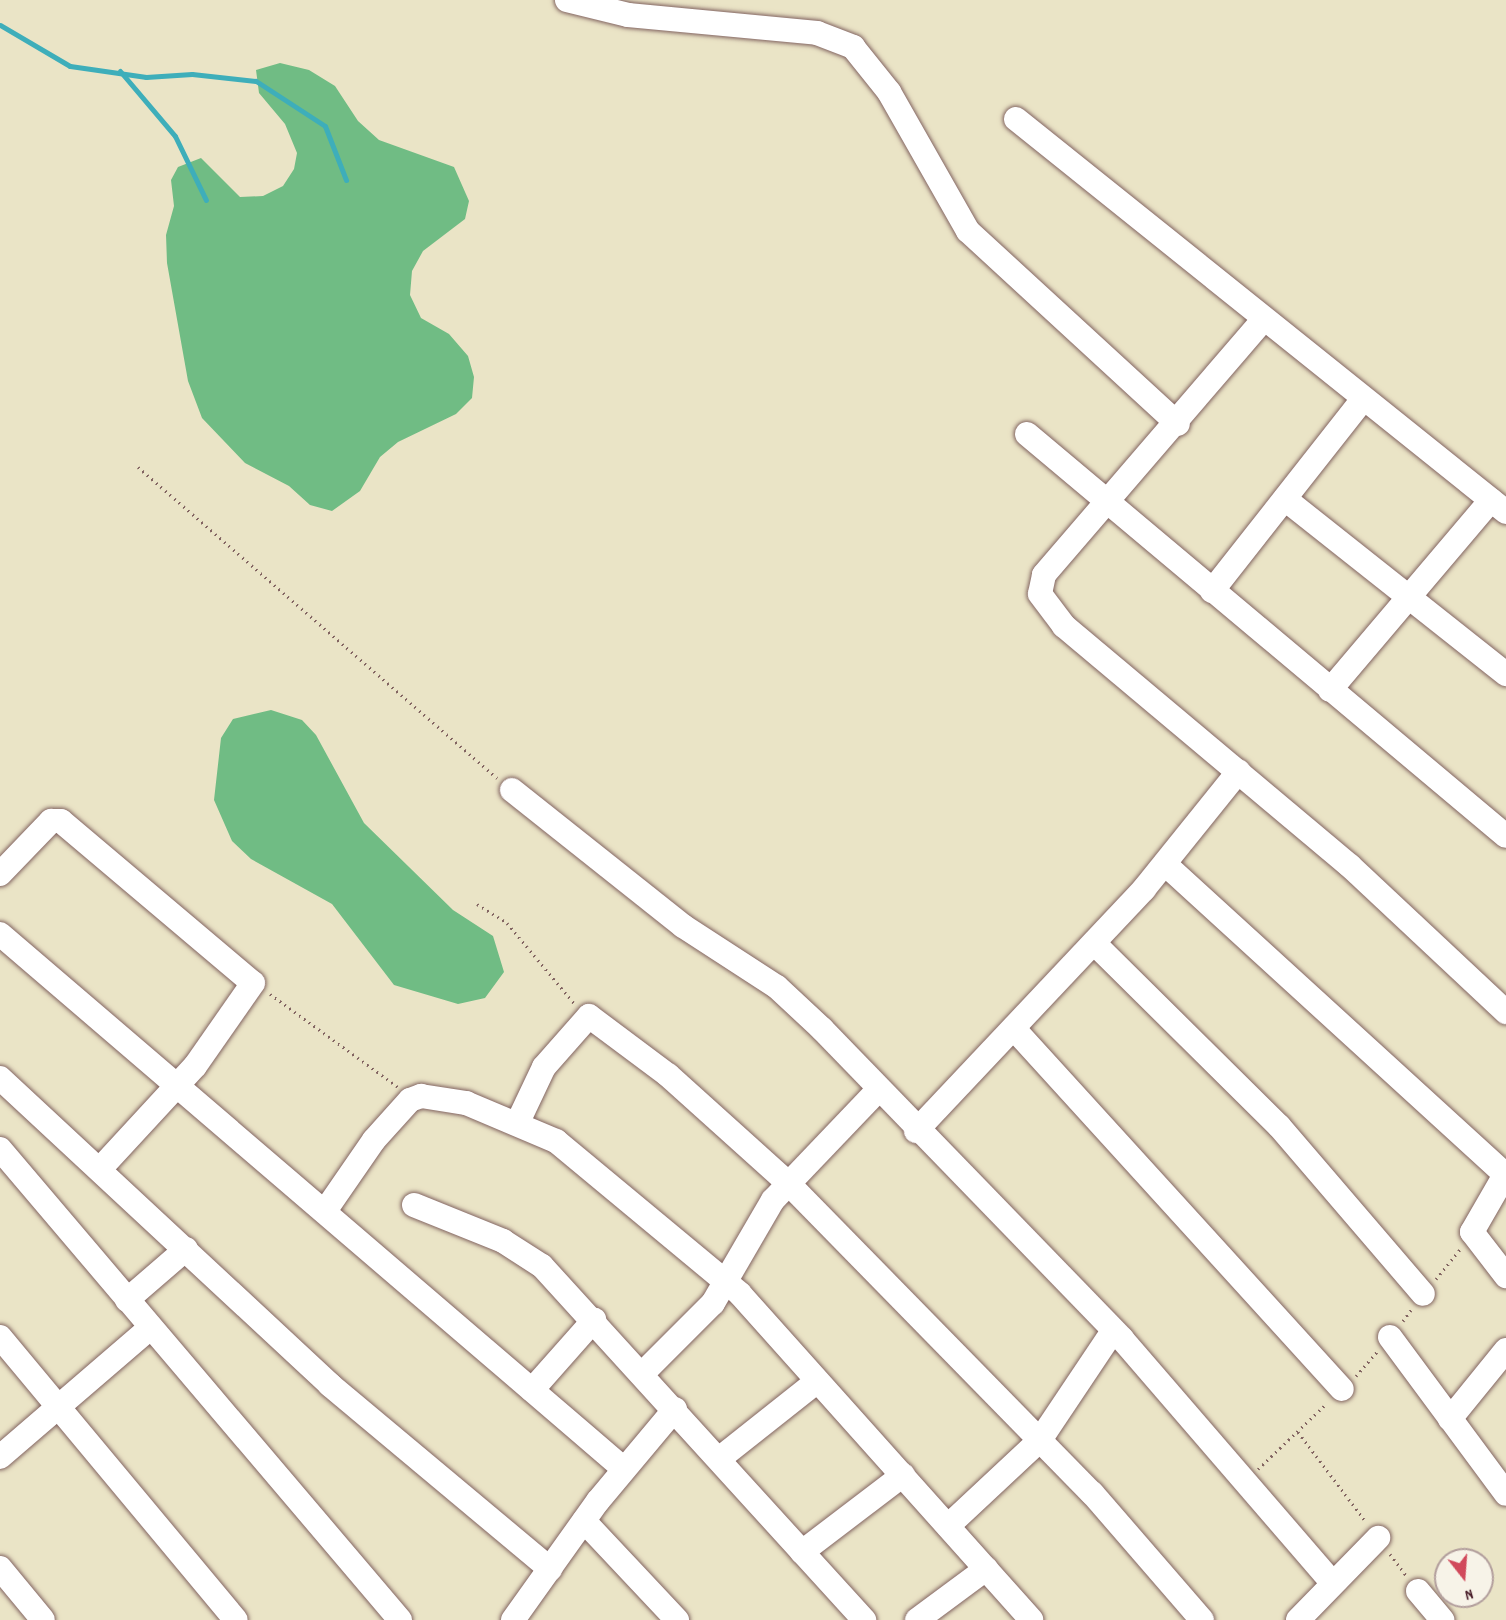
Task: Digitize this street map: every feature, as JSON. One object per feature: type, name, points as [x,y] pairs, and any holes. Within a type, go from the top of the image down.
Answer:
[{"type":"street","points":[[567,0],[638,17],[817,33],[853,47],[889,92],[968,231],[1178,424]]},
{"type":"street","points":[[1016,119],[1263,320],[1498,506],[1411,594],[1330,690]]},
{"type":"street","points":[[1263,320],[1178,424],[1108,499],[1044,575],[1040,594],[1064,626],[1239,771],[1506,1011]]},
{"type":"street","points":[[1212,591],[1364,399]]},
{"type":"street","points":[[1027,434],[1108,499],[1212,591],[1506,836]]},
{"type":"street","points":[[1285,499],[1411,594],[1506,674]]},
{"type":"street","points":[[916,1131],[1016,1031],[1095,944],[1165,864],[1239,771]]},
{"type":"street","points":[[512,790],[683,926],[777,987],[1113,1331],[1331,1581]]},
{"type":"street","points":[[0,874],[51,821],[61,821],[253,983],[178,1086],[100,1169]]},
{"type":"street","points":[[1165,864],[1506,1174],[1472,1232],[1506,1276]]},
{"type":"street","points":[[0,934],[624,1469]]},
{"type":"street","points":[[1095,944],[1279,1126],[1423,1294]]},
{"type":"street","points":[[517,1124],[544,1067],[589,1016],[668,1075],[788,1182],[1040,1440],[1202,1620]]},
{"type":"street","points":[[1016,1031],[1342,1389]]},
{"type":"street","points":[[0,1078],[330,1385],[550,1569]]},
{"type":"street","points":[[642,1374],[702,1317],[727,1281],[759,1218],[788,1182],[878,1091]]},
{"type":"street","points":[[325,1211],[410,1100],[466,1103],[576,1152],[727,1281],[1031,1620]]},
{"type":"street","points":[[0,1149],[400,1620]]},
{"type":"street","points":[[414,1205],[523,1252],[594,1320],[864,1620]]},
{"type":"street","points":[[127,1300],[186,1249]]},
{"type":"street","points":[[532,1390],[594,1320]]},
{"type":"street","points":[[0,1457],[150,1328]]},
{"type":"street","points":[[948,1526],[1040,1440],[1113,1331]]},
{"type":"street","points":[[0,1337],[60,1405],[236,1620]]},
{"type":"street","points":[[1390,1337],[1506,1494]]},
{"type":"street","points":[[1450,1419],[1506,1350]]},
{"type":"street","points":[[719,1459],[816,1382]]},
{"type":"street","points":[[513,1620],[584,1521],[675,1409]]},
{"type":"street","points":[[802,1552],[903,1475]]},
{"type":"street","points":[[584,1521],[677,1620]]},
{"type":"street","points":[[1298,1620],[1331,1581],[1378,1538]]},
{"type":"street","points":[[0,1568],[43,1620]]},
{"type":"street","points":[[916,1620],[986,1569]]},
{"type":"street","points":[[1418,1591],[1442,1620]]},
{"type":"path","points":[[138,467],[512,790]]},
{"type":"path","points":[[477,904],[507,923],[589,1016]]},
{"type":"path","points":[[253,983],[358,1055],[410,1100]]},
{"type":"path","points":[[1245,1480],[1342,1389],[1390,1337],[1472,1232]]},
{"type":"path","points":[[1298,1432],[1418,1591]]},
{"type":"green space","points":[[280,63],[309,70],[335,86],[358,121],[379,140],[454,167],[469,201],[465,219],[423,251],[412,271],[410,295],[421,318],[449,334],[468,356],[474,377],[472,398],[456,414],[398,442],[380,457],[360,491],[332,511],[310,505],[289,486],[245,463],[202,418],[188,381],[167,263],[166,235],[174,206],[171,180],[178,167],[201,158],[240,197],[263,196],[283,186],[294,169],[297,153],[285,124],[259,93],[256,70]]},
{"type":"green space","points":[[271,710],[302,720],[316,735],[364,823],[453,910],[493,936],[504,972],[485,998],[458,1004],[394,985],[332,904],[251,859],[232,841],[214,800],[221,738],[233,719]]},
{"type":"waterway","points":[[0,25],[70,66],[146,77],[192,74],[256,81],[325,126],[346,180]]},
{"type":"waterway","points":[[120,71],[175,136],[206,200]]}]
